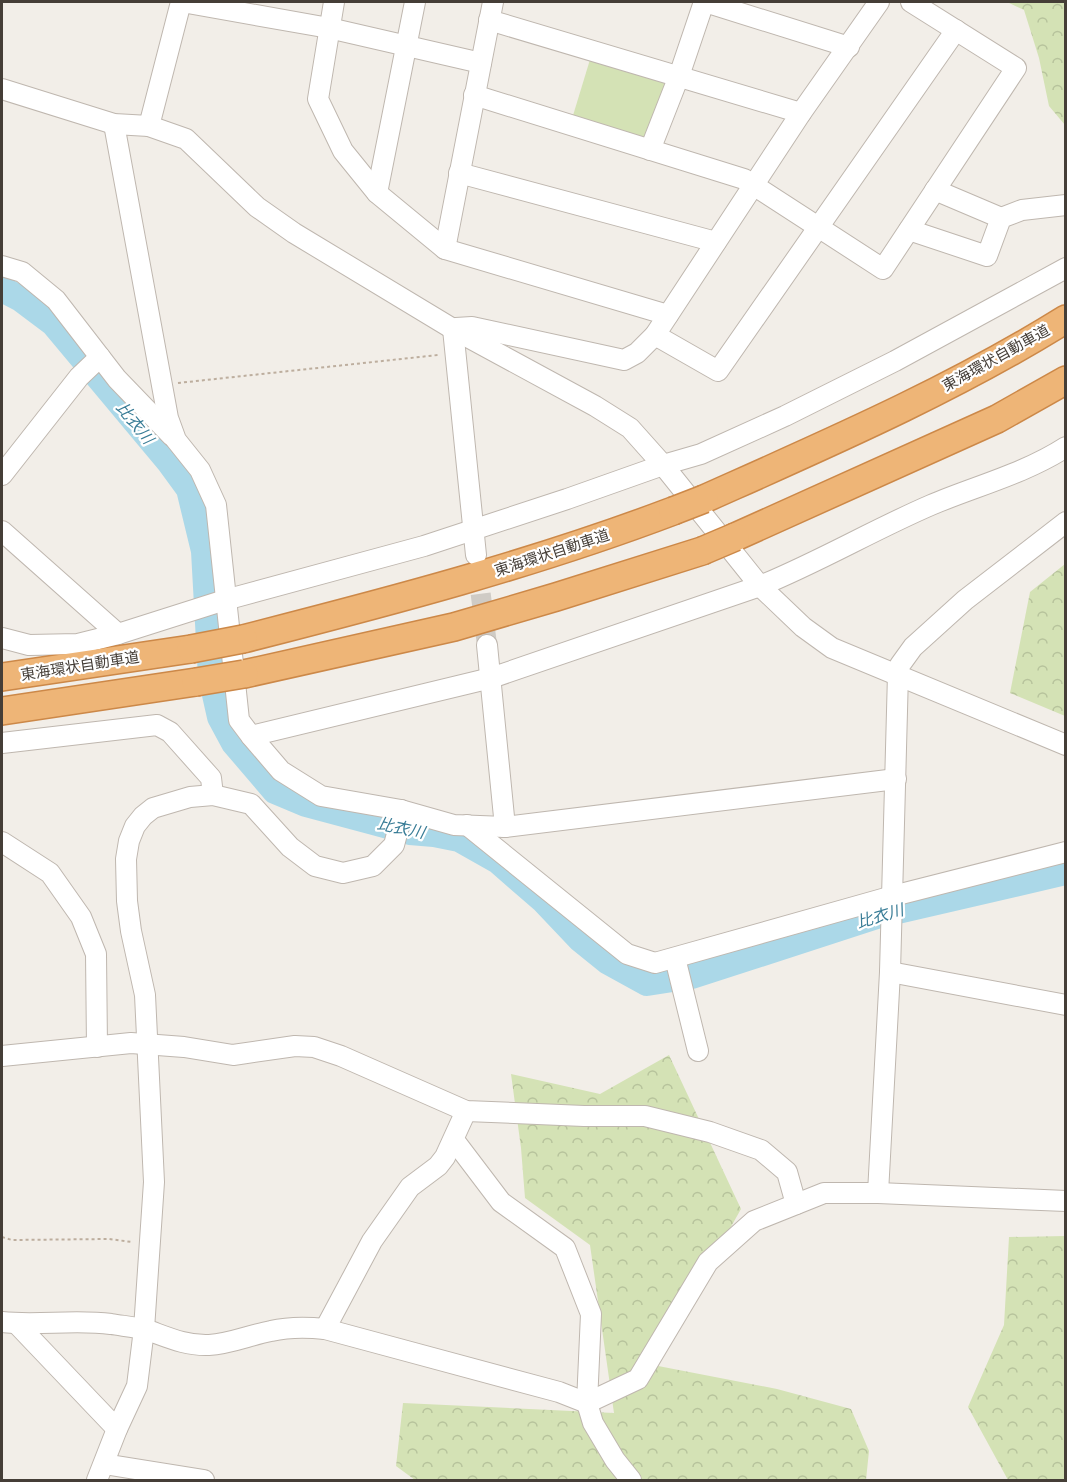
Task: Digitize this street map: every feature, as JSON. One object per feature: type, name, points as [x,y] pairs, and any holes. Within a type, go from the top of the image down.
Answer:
[{"type":"highway","name":"東海環状自動車道","points":[[2,677],[243,639],[429,591],[548,555],[674,511],[904,407],[978,370],[1065,319]]},
{"type":"highway","points":[[2,711],[244,675],[454,627],[609,581],[702,551],[735,537],[978,428],[1065,380]]},
{"type":"street","points":[[149,126],[182,2],[260,8],[329,28],[481,63]]},
{"type":"street","points":[[334,2],[318,99],[344,151],[377,193],[445,249],[668,315]]},
{"type":"street","points":[[377,193],[415,2]]},
{"type":"street","points":[[650,150],[705,2],[849,47]]},
{"type":"street","points":[[453,329],[472,327],[624,360],[637,353],[655,335],[801,112],[879,2]]},
{"type":"street","points":[[474,95],[744,179],[883,269],[1016,68],[911,2]]},
{"type":"street","points":[[445,249],[491,11],[679,76],[801,112]]},
{"type":"street","points":[[655,335],[718,371],[956,30]]},
{"type":"street","points":[[2,89],[114,124],[149,126],[186,138],[257,207],[294,233],[453,329],[596,406],[630,428],[663,465],[760,586],[803,627],[832,648],[1065,745]]},
{"type":"street","points":[[114,124],[168,418],[176,440]]},
{"type":"street","points":[[459,173],[716,242]]},
{"type":"street","points":[[935,190],[1001,219]]},
{"type":"street","points":[[909,230],[987,256],[1001,219],[1022,210],[1065,206]]},
{"type":"street","points":[[2,266],[22,272],[56,300],[117,379],[176,440],[200,470],[216,505],[239,720],[281,771],[321,796],[401,810],[454,825],[505,827],[896,779]]},
{"type":"street","points":[[2,638],[29,645],[78,644],[118,634],[225,600],[424,546],[701,454],[785,416],[895,361],[1065,268]]},
{"type":"street","points":[[453,329],[477,555]]},
{"type":"street","points":[[2,475],[79,377],[100,357]]},
{"type":"street","points":[[251,736],[491,678],[760,586],[794,572],[877,529],[1031,467],[1065,447]]},
{"type":"street","points":[[878,1193],[890,972],[900,665],[913,647],[965,600],[1065,522]]},
{"type":"street","points":[[2,531],[118,634]]},
{"type":"street","points":[[487,645],[505,827]]},
{"type":"street","points":[[2,743],[157,725],[170,732],[211,778],[213,795]]},
{"type":"street","points":[[204,1480],[101,1472],[117,1429],[137,1386],[144,1329],[154,1182],[145,995],[127,901],[126,859],[129,841],[139,821],[153,808],[190,797],[213,795],[251,804],[290,847],[315,866],[343,873],[373,866],[394,845],[401,810]]},
{"type":"street","points":[[467,825],[627,954],[655,963],[892,896],[1065,852]]},
{"type":"street","points":[[2,842],[50,873],[81,917],[96,954],[97,1047]]},
{"type":"street","points":[[675,958],[698,1051]]},
{"type":"street","points":[[890,972],[1065,1005]]},
{"type":"street","points":[[2,1056],[131,1043],[184,1047],[233,1055],[295,1046],[314,1047],[341,1056],[466,1111],[645,1116],[710,1132],[761,1150],[787,1172],[796,1204]]},
{"type":"street","points":[[325,1329],[372,1241],[410,1186],[438,1166],[454,1140],[466,1111]]},
{"type":"street","points":[[454,1140],[501,1202],[565,1248],[591,1314],[587,1403],[593,1423],[615,1460],[631,1480]]},
{"type":"street","points":[[9,1323],[80,1321],[144,1329],[172,1340],[209,1345],[228,1343],[270,1331],[294,1328],[325,1329],[559,1392],[587,1403],[638,1378],[708,1262],[754,1221],[824,1193],[878,1193],[1065,1202]]},
{"type":"street","points":[[9,1323],[117,1429]]},
{"type":"path","points":[[162,384],[456,354]]},
{"type":"path","points":[[2,1237],[12,1240],[110,1239],[150,1243]]},
{"type":"green space","points":[[1007,2],[1065,2],[1065,125],[1049,106],[1039,58],[1024,10]]},
{"type":"green space","points":[[592,53],[674,78],[648,145],[571,122]]},
{"type":"green space","points":[[1065,564],[1065,716],[1010,693],[1030,592]]},
{"type":"green space","points":[[669,1055],[741,1209],[653,1365],[777,1389],[851,1409],[869,1451],[866,1480],[415,1480],[396,1466],[403,1403],[614,1413],[590,1245],[525,1198],[511,1074],[600,1094]]},
{"type":"green space","points":[[1065,1236],[1065,1480],[1008,1480],[968,1407],[1004,1325],[1009,1237]]},
{"type":"waterway","name":"比衣川","points":[[2,289],[21,299],[53,323],[189,489],[204,551],[211,677],[220,717],[234,743],[275,791],[306,804],[410,832],[459,839],[498,861],[544,901],[581,940],[607,961],[647,983],[692,976],[880,915],[1066,872]]},
{"type":"tunnel","points":[[477,564],[487,645]]}]
